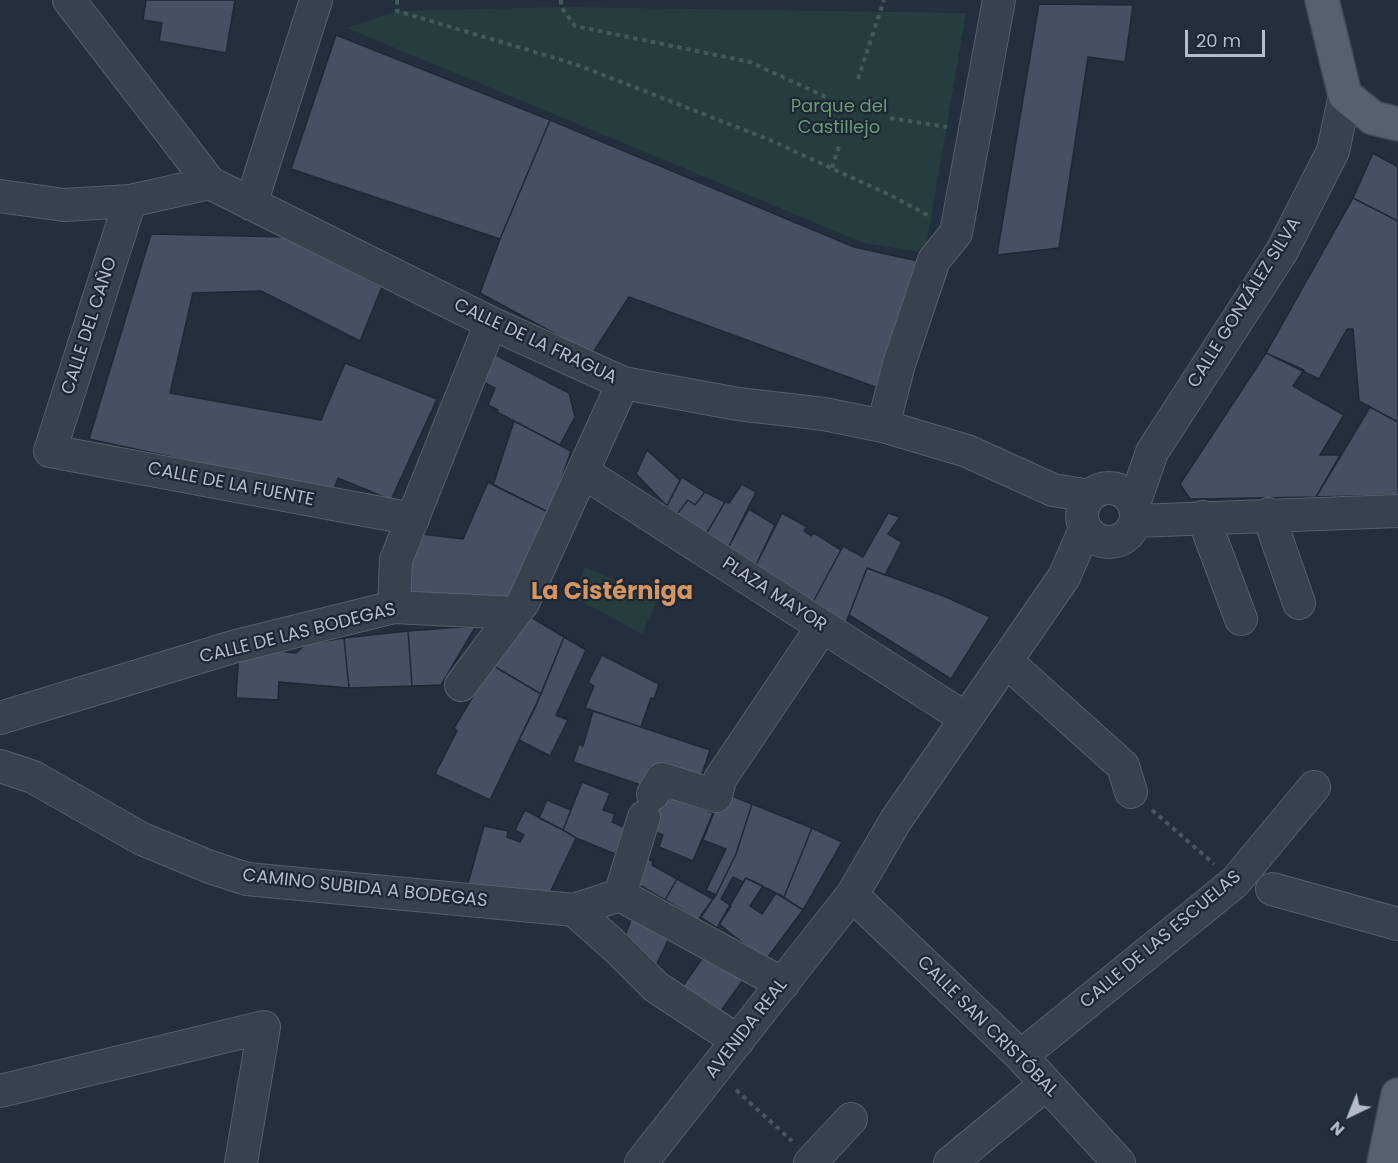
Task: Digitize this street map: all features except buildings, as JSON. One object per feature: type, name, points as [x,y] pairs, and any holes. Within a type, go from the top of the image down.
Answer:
[{"type":"main road","points":[[1322,0],[1345,95],[1386,121]]},
{"type":"main road","points":[[1384,1163],[1398,1095]]},
{"type":"street","points":[[0,196],[64,205],[130,201],[210,183],[69,0]]},
{"type":"street","points":[[251,204],[316,0]]},
{"type":"street","points":[[883,426],[899,364],[934,260],[956,233],[999,0]]},
{"type":"street","name":"CALLE GONZÁLEZ SILVA","points":[[965,718],[1064,577],[1094,514],[1152,452],[1282,251],[1333,151],[1345,95]]},
{"type":"street","name":"CALLE GONZÁLEZ SILVA","points":[[1333,151],[1386,121]]},
{"type":"street","name":"CALLE DE LA FRAGUA","points":[[210,183],[491,323],[623,383],[738,404],[824,414],[883,426],[967,450],[1053,490],[1094,514],[1123,492],[1135,512]]},
{"type":"street","name":"CALLE DEL CAÑO","points":[[50,451],[130,201]]},
{"type":"street","points":[[394,607],[396,560],[491,323]]},
{"type":"street","points":[[462,685],[523,603],[623,383]]},
{"type":"street","name":"CALLE DE LA FUENTE","points":[[50,451],[413,519]]},
{"type":"street","name":"CALLE GONZÁLEZ SILVA","points":[[1135,512],[1152,452]]},
{"type":"street","name":"PLAZA MAYOR","points":[[583,472],[965,718]]},
{"type":"street","points":[[1094,514],[1112,542],[1126,536],[1135,512],[1203,517],[1398,511]]},
{"type":"street","points":[[1268,514],[1299,603]]},
{"type":"street","points":[[1203,517],[1241,619]]},
{"type":"street","name":"CALLE DE LAS BODEGAS","points":[[0,718],[236,646],[394,607],[515,613]]},
{"type":"street","points":[[620,894],[648,806],[662,779],[716,796],[720,779],[823,626]]},
{"type":"street","points":[[1006,661],[1123,766],[1131,792]]},
{"type":"street","points":[[852,895],[896,820],[965,718]]},
{"type":"street","name":"CAMINO SUBIDA A BODEGAS","points":[[0,766],[33,777],[142,839],[210,867],[248,879],[574,910]]},
{"type":"street","name":"CALLE DE LAS ESCUELAS","points":[[1021,1056],[1235,882],[1314,787]]},
{"type":"street","points":[[1272,890],[1398,924]]},
{"type":"street","points":[[738,1041],[656,987],[574,910],[620,894],[783,984]]},
{"type":"street","name":"AVENIDA REAL","points":[[641,1163],[852,895]]},
{"type":"street","name":"CALLE SAN CRISTÓBAL","points":[[852,895],[1021,1056],[1119,1163]]},
{"type":"street","points":[[0,1091],[264,1027],[241,1163]]},
{"type":"street","points":[[950,1163],[1046,1084]]},
{"type":"street","points":[[812,1161],[851,1119]]},
{"type":"path","points":[[397,0],[397,11],[575,64],[770,140],[892,196],[932,217],[956,233]]},
{"type":"path","points":[[561,0],[561,7],[574,26],[750,62],[826,97]]},
{"type":"path","points":[[858,79],[884,0]]},
{"type":"path","points":[[890,118],[975,132]]},
{"type":"path","points":[[832,168],[840,143]]},
{"type":"path","points":[[1131,792],[1235,882]]},
{"type":"path","points":[[714,1071],[812,1161]]},
{"type":"green space","name":"Parque del Castillejo","points":[[561,7],[966,13],[925,253],[864,243],[347,28],[397,11]]},
{"type":"green space","points":[[585,567],[658,599],[642,634],[573,597]]},
{"type":"district","name":"La Cistérniga","points":[[612,593]]}]
